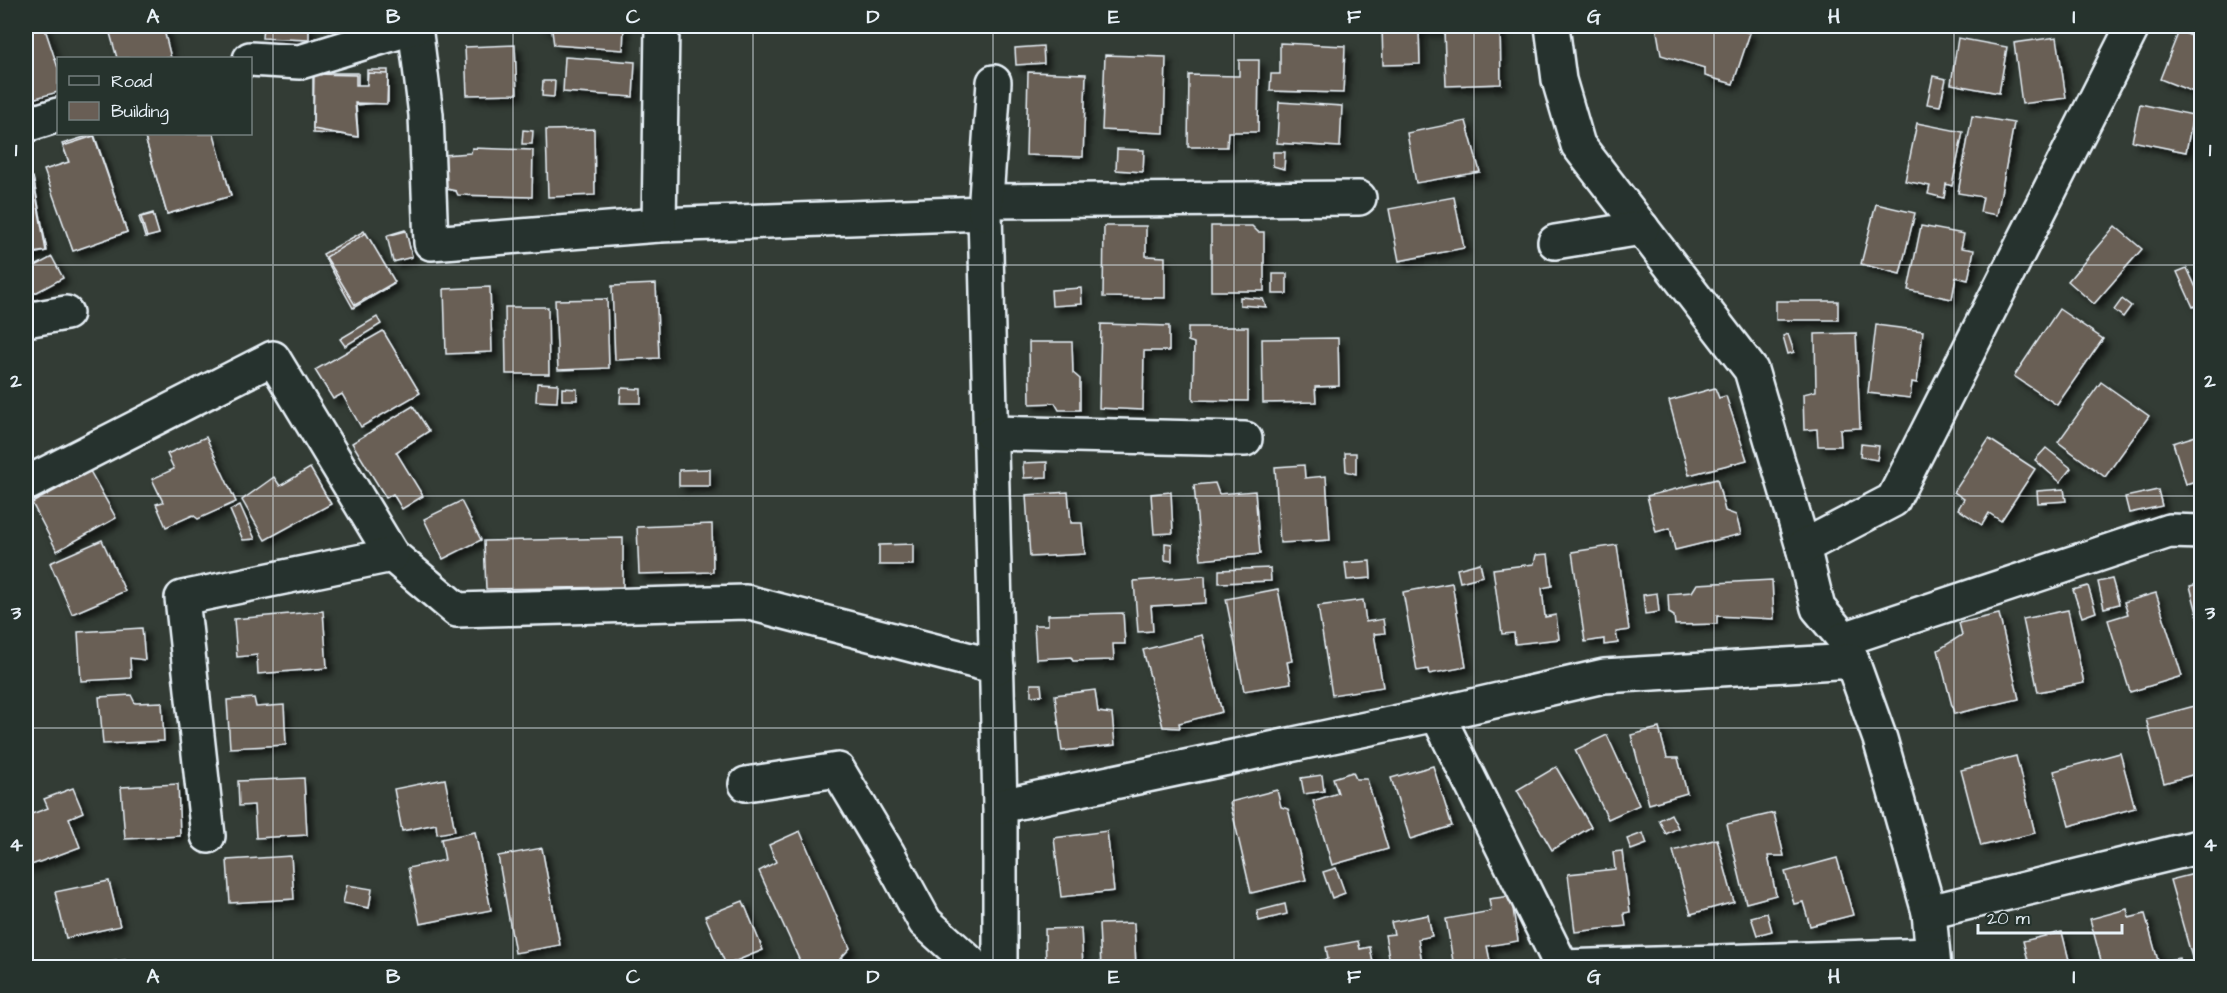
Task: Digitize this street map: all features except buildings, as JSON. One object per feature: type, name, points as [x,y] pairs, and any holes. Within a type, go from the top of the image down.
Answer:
[{"type":"street","points":[[252,59],[300,62],[415,26],[426,115],[431,243],[659,225],[985,207],[1359,198]]},
{"type":"street","points":[[659,225],[662,26]]},
{"type":"street","points":[[1803,548],[1893,500],[2133,26]]},
{"type":"street","points":[[1437,714],[1561,967],[1933,961],[1929,912],[1880,739],[1848,650],[1818,608],[1803,548],[1751,370],[1578,145],[1559,80],[1557,33]]},
{"type":"street","points":[[994,82],[985,207],[1000,806],[1000,968]]},
{"type":"street","points":[[26,125],[57,115]]},
{"type":"street","points":[[1555,242],[1642,228]]},
{"type":"street","points":[[26,320],[66,313]]},
{"type":"street","points":[[26,484],[273,358],[392,555],[457,610],[746,602],[997,667]]},
{"type":"street","points":[[991,433],[1245,439]]},
{"type":"street","points":[[1000,806],[1437,714],[1604,676],[1848,650],[2169,531],[2202,532]]},
{"type":"street","points":[[208,836],[182,598],[392,555]]},
{"type":"street","points":[[746,784],[838,770],[925,922],[976,968]]},
{"type":"street","points":[[1929,912],[2202,846]]}]
